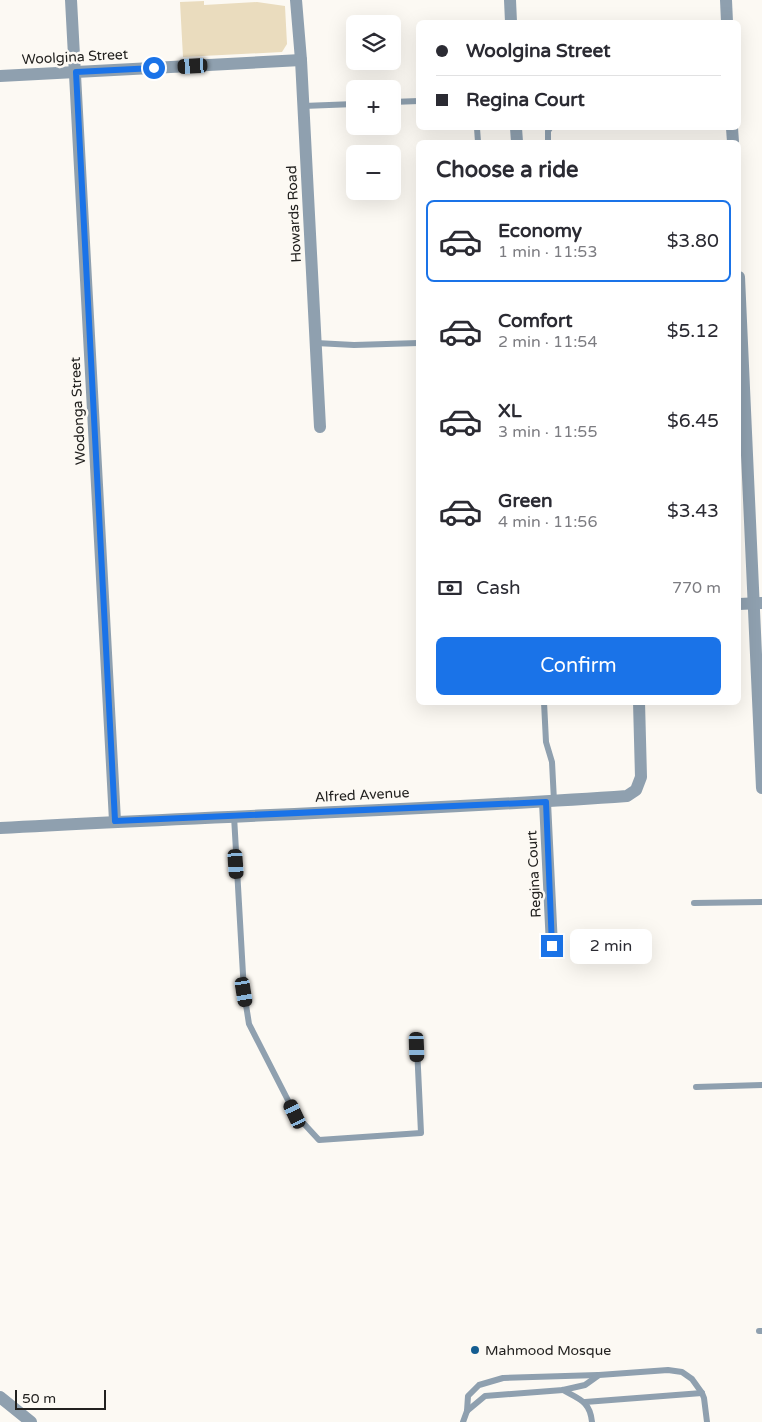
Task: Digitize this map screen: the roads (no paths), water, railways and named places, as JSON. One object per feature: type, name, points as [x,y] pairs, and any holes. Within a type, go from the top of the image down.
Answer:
[{"type":"street","name":"Wodonga Street","points":[[71,0],[115,821]]},
{"type":"street","name":"Howards Road","points":[[296,0],[301,60],[320,427]]},
{"type":"street","points":[[510,0],[511,20]]},
{"type":"street","points":[[726,0],[727,20]]},
{"type":"street","name":"Woolgina Street","points":[[0,76],[301,60]]},
{"type":"street","points":[[741,311],[758,603],[762,788]]},
{"type":"street","points":[[741,604],[758,603]]},
{"type":"street","name":"Alfred Avenue","points":[[0,828],[627,796],[636,790],[641,777],[639,705]]},
{"type":"street","name":"Regina Court","points":[[550,801],[552,946]]},
{"type":"street","points":[[0,1397],[31,1422]]},
{"type":"lane","points":[[401,102],[416,101]]},
{"type":"lane","points":[[303,106],[346,104]]},
{"type":"lane","points":[[316,342],[354,345],[416,343]]},
{"type":"lane","points":[[544,705],[546,742],[552,762],[550,801]]},
{"type":"lane","points":[[234,816],[244,992],[249,1024],[295,1114],[319,1140],[421,1133],[417,1047]]},
{"type":"lane","points":[[694,903],[762,902]]},
{"type":"lane","points":[[696,1087],[762,1085]]},
{"type":"lane","points":[[463,1422],[467,1411],[468,1396],[479,1385],[503,1378],[599,1375],[668,1370],[682,1372],[692,1379],[702,1392],[707,1422]]},
{"type":"lane","points":[[467,1411],[485,1396],[562,1390],[585,1385],[599,1375]]},
{"type":"lane","points":[[562,1390],[585,1402],[591,1412],[592,1422]]},
{"type":"lane","points":[[585,1402],[702,1392]]},
{"type":"place","name":"Mahmood Mosque","points":[[475,1350]]}]
